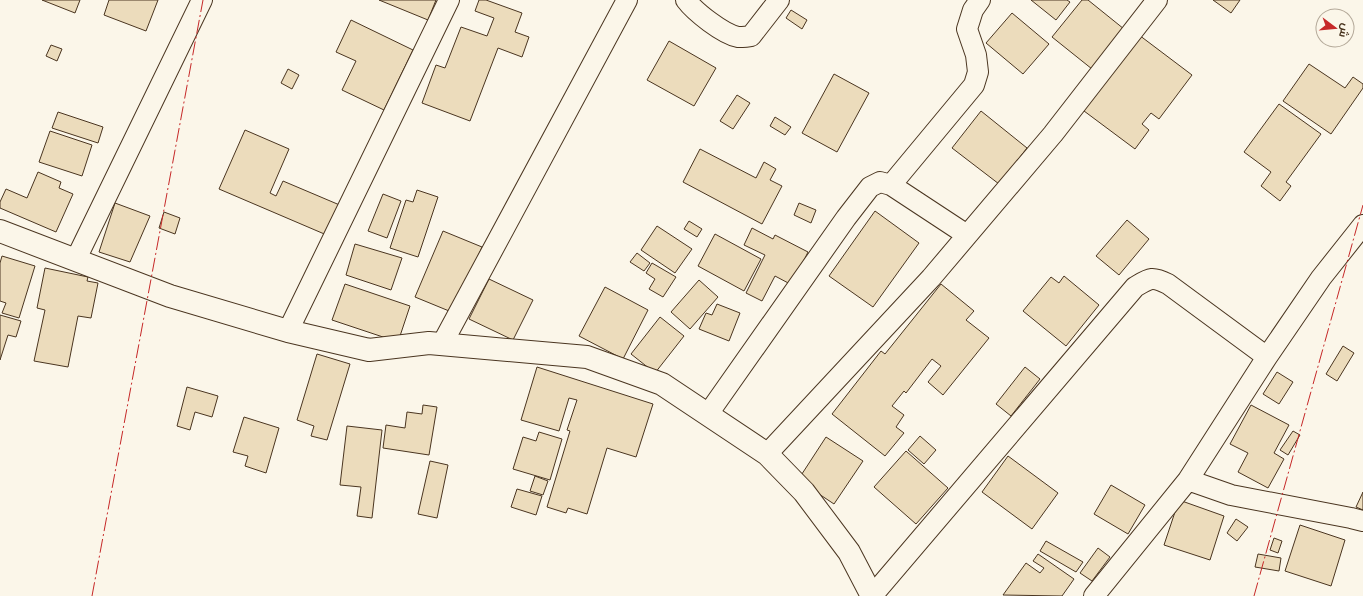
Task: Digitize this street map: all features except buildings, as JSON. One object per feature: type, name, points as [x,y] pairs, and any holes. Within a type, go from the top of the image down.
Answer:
[{"type":"street","points":[[76,259],[202,0]]},
{"type":"street","points":[[288,331],[449,0]]},
{"type":"street","points":[[442,344],[626,0]]},
{"type":"street","points":[[686,0],[692,7],[717,27],[738,37],[751,36],[779,0]]},
{"type":"street","points":[[891,185],[974,85],[978,72],[976,55],[967,29],[973,10],[980,0]]},
{"type":"street","points":[[767,454],[931,278],[1053,134],[1157,0]]},
{"type":"street","points":[[708,414],[846,218],[870,187],[880,182],[891,185],[967,236]]},
{"type":"street","points":[[1094,596],[1188,480],[1267,357],[1321,278],[1363,225]]},
{"type":"street","points":[[0,231],[170,296],[288,331],[369,350],[429,342],[587,357],[662,384],[767,454],[804,492],[844,546],[872,596],[1134,287],[1147,280],[1156,278],[1168,284],[1267,357]]},
{"type":"street","points":[[1188,480],[1231,495],[1363,521]]},
{"type":"power","points":[[92,596],[203,0]]},
{"type":"power","points":[[1254,596],[1363,205]]}]
